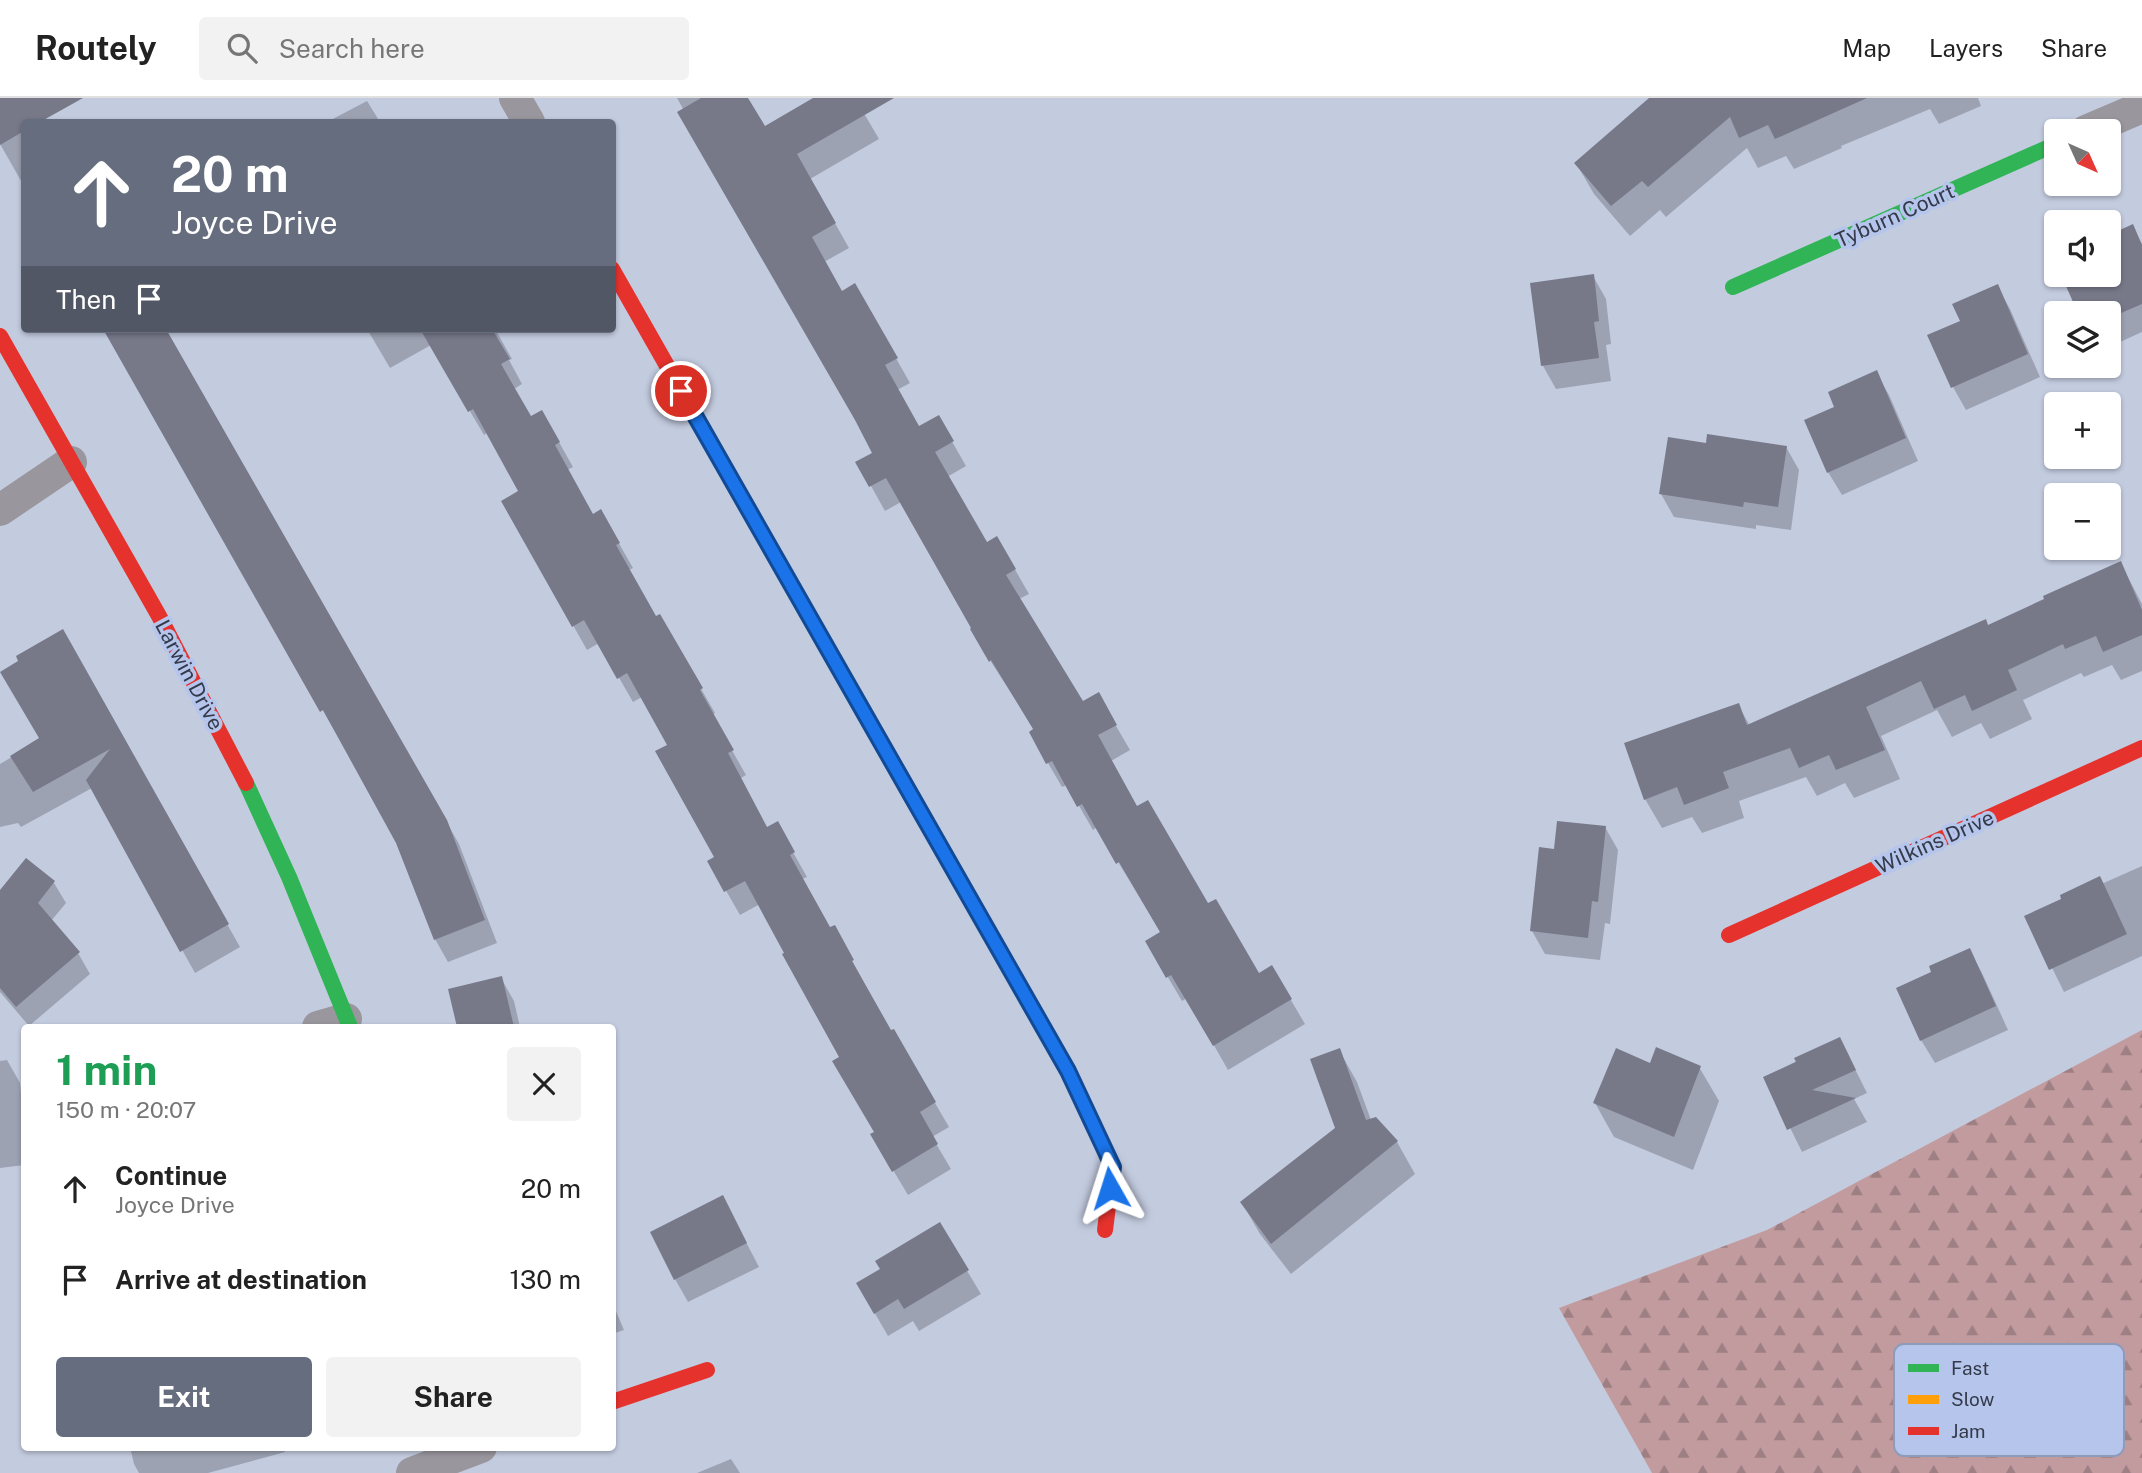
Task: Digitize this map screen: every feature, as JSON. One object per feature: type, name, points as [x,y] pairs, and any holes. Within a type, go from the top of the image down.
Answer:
[{"type":"street","points":[[515,98],[527,119]]},
{"type":"street","points":[[2114,119],[2142,107]]},
{"type":"street","name":"Tyburn Court","points":[[1733,287],[2044,149]]},
{"type":"street","points":[[616,276],[1068,1071],[1113,1167],[1105,1230]]},
{"type":"street","name":"Larwin Drive","points":[[0,336],[149,598],[249,789],[288,877],[338,1024]]},
{"type":"street","points":[[0,510],[71,462]]},
{"type":"street","name":"Wilkins Drive","points":[[1729,935],[2142,748]]},
{"type":"street","points":[[616,1401],[707,1370]]},
{"type":"street","points":[[412,1473],[463,1451]]},
{"type":"green space","points":[[2142,1030],[2142,1473],[1652,1473],[1559,1308],[1767,1230]]},
{"type":"building","points":[[0,98],[83,98],[45,119],[21,119],[21,133],[0,145]]},
{"type":"building","points":[[701,98],[748,98],[765,126],[813,98],[894,98],[797,154],[836,223],[812,237],[842,291],[855,283],[898,358],[885,365],[919,426],[939,415],[954,441],[935,452],[987,542],[997,536],[1016,569],[1006,575],[1083,701],[1099,692],[1117,725],[1098,735],[1137,806],[1148,800],[1208,903],[1216,899],[1259,973],[1272,965],[1292,999],[1213,1046],[1171,975],[1166,978],[1145,941],[1160,932],[1119,862],[1116,864],[1082,804],[1077,807],[1052,761],[1046,764],[1029,732],[1033,729],[991,660],[989,662],[886,478],[869,487],[855,462],[872,453],[677,112]]},
{"type":"building","points":[[1649,98],[1867,98],[1775,139],[1768,125],[1739,138],[1730,117],[1648,187],[1642,181],[1611,206],[1574,163]]},
{"type":"building","points":[[2133,224],[2142,245],[2142,304],[2121,313],[2121,301],[2073,301],[2066,287],[2121,287],[2121,230]]},
{"type":"building","points":[[1594,274],[1599,321],[1594,322],[1599,358],[1541,366],[1530,283]]},
{"type":"building","points":[[1998,284],[2028,354],[1951,388],[1927,335],[1960,321],[1952,304]]},
{"type":"building","points":[[105,333],[168,333],[447,820],[485,920],[434,940],[396,843],[323,710],[320,712]]},
{"type":"building","points":[[422,333],[494,333],[510,359],[501,364],[531,416],[542,410],[560,442],[555,445],[593,514],[601,509],[620,543],[616,545],[656,616],[660,614],[703,688],[700,690],[734,750],[728,753],[767,827],[778,821],[795,852],[790,855],[830,927],[835,925],[891,1030],[894,1029],[936,1102],[920,1112],[938,1144],[892,1172],[870,1134],[874,1132],[832,1061],[839,1057],[745,881],[724,892],[707,861],[714,857],[655,751],[667,745],[627,673],[617,679],[584,620],[572,627],[501,501],[518,491],[473,409],[468,412]]},
{"type":"building","points":[[1877,370],[1906,438],[1827,473],[1804,420],[1834,407],[1828,392]]},
{"type":"building","points":[[1707,434],[1787,446],[1778,507],[1744,502],[1743,507],[1659,494],[1668,437],[1706,443]]},
{"type":"building","points":[[2121,561],[2142,610],[2142,635],[2103,652],[2096,636],[2065,649],[2063,644],[2008,670],[2017,690],[1972,711],[1965,695],[1934,709],[1921,681],[1866,707],[1885,750],[1836,770],[1829,755],[1799,768],[1790,748],[1723,772],[1729,788],[1684,805],[1677,787],[1644,800],[1624,743],[1739,703],[1747,725],[1986,619],[1988,625],[2044,599],[2043,596]]},
{"type":"building","points":[[63,629],[229,924],[180,952],[86,780],[110,749],[33,792],[10,756],[39,738],[0,672],[18,661],[16,656]]},
{"type":"building","points":[[1557,821],[1606,826],[1598,902],[1592,901],[1588,938],[1530,931],[1539,847],[1554,849]]},
{"type":"building","points":[[26,858],[55,881],[38,903],[80,952],[16,1007],[0,988],[0,890]]},
{"type":"building","points":[[2100,876],[2127,934],[2049,970],[2024,916],[2061,899],[2060,895]]},
{"type":"building","points":[[1970,948],[1996,1006],[1920,1041],[1896,988],[1931,972],[1929,966]]},
{"type":"building","points":[[502,976],[513,1024],[456,1024],[448,989]]},
{"type":"building","points":[[1840,1037],[1856,1070],[1812,1090],[1856,1098],[1787,1130],[1763,1077],[1796,1062],[1794,1058]]},
{"type":"building","points":[[1656,1047],[1701,1066],[1674,1137],[1593,1103],[1616,1048],[1650,1063]]},
{"type":"building","points":[[1340,1048],[1366,1120],[1376,1117],[1398,1141],[1271,1244],[1240,1202],[1335,1128],[1310,1059]]},
{"type":"building","points":[[723,1195],[747,1243],[674,1280],[650,1232]]},
{"type":"building","points":[[940,1222],[969,1270],[904,1309],[898,1299],[874,1314],[856,1283],[880,1269],[875,1261]]},
{"type":"traffic: fast","points":[[1733,287],[2044,149]]},
{"type":"traffic: fast","points":[[246,783],[289,877],[349,1024]]},
{"type":"traffic: slow","points":[[885,749],[1049,1038]]},
{"type":"traffic: jam","points":[[616,276],[885,749]]},
{"type":"traffic: jam","points":[[0,336],[159,616],[246,783]]},
{"type":"traffic: jam","points":[[1729,935],[2142,748]]},
{"type":"traffic: jam","points":[[1049,1038],[1068,1071],[1113,1167],[1105,1230]]},
{"type":"traffic: jam","points":[[616,1401],[707,1370]]},
{"type":"route","points":[[681,391],[1068,1071],[1113,1167],[1110,1188]]}]
